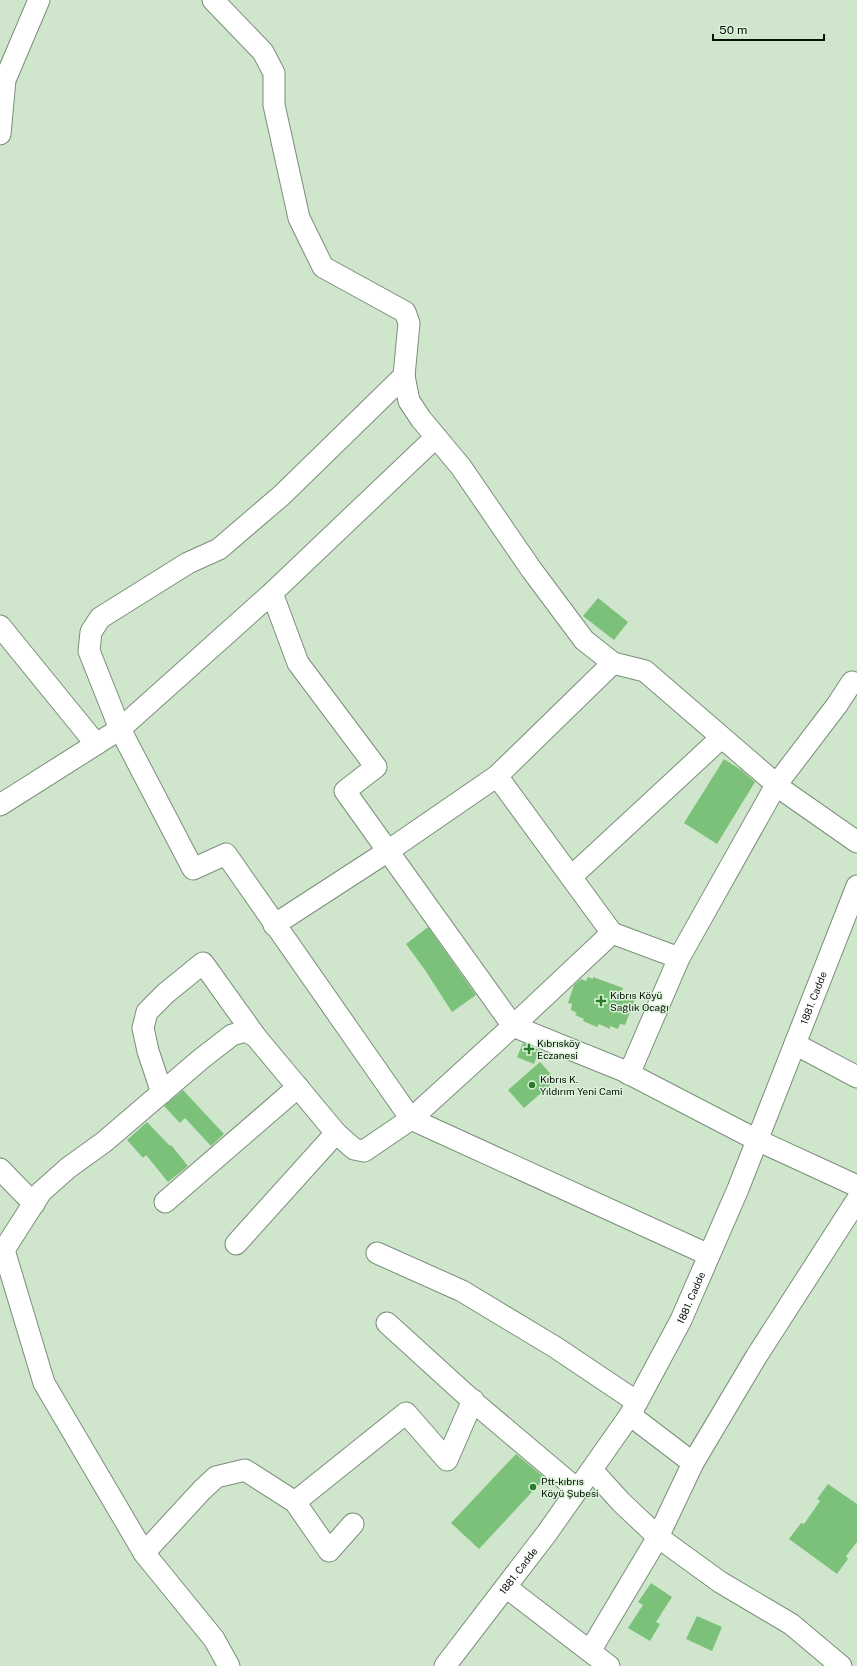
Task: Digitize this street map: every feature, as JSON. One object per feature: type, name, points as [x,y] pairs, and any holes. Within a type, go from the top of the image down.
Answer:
[{"type":"street","points":[[0,134],[5,80],[39,0]]},
{"type":"street","points":[[213,0],[263,52],[274,73],[274,105],[298,218],[323,267],[405,312],[409,323],[404,376],[409,401],[420,419],[461,467],[531,569],[584,640],[613,663],[645,671],[776,785],[857,842]]},
{"type":"street","points":[[404,376],[282,495],[219,549],[188,563],[100,618],[91,632],[89,651],[120,729],[193,870],[226,854],[274,925],[411,1119],[709,1255]]},
{"type":"street","points":[[0,805],[120,729],[272,593],[436,437]]},
{"type":"street","points":[[272,593],[298,663],[376,767],[345,791],[514,1026],[629,1074],[758,1140],[857,1186]]},
{"type":"street","points":[[0,626],[96,744]]},
{"type":"street","points":[[274,925],[388,851],[496,776],[613,663]]},
{"type":"street","points":[[629,1074],[679,958],[776,785],[837,706],[852,682]]},
{"type":"street","points":[[571,877],[721,738]]},
{"type":"street","points":[[496,776],[612,933],[679,958]]},
{"type":"street","name":"1881. Cadde","points":[[445,1666],[547,1533],[634,1409],[681,1320],[709,1255],[758,1140],[857,886]]},
{"type":"street","points":[[162,1092],[148,1051],[143,1028],[147,1012],[203,963],[256,1037],[336,1133],[354,1149],[364,1151],[411,1119],[514,1026],[612,933]]},
{"type":"street","points":[[229,1666],[214,1640],[144,1553],[44,1383],[2,1253],[41,1192],[68,1168],[104,1142],[201,1059],[232,1035],[246,1031],[256,1037]]},
{"type":"street","points":[[795,1044],[857,1077]]},
{"type":"street","points":[[165,1202],[298,1087]]},
{"type":"street","points":[[236,1244],[336,1133]]},
{"type":"street","points":[[0,1169],[34,1204]]},
{"type":"street","points":[[590,1651],[658,1537],[693,1464],[756,1357],[857,1200]]},
{"type":"street","points":[[377,1253],[462,1291],[555,1347],[634,1409],[693,1464]]},
{"type":"street","points":[[387,1323],[473,1400],[578,1490]]},
{"type":"street","points":[[295,1502],[406,1413],[447,1460],[473,1400]]},
{"type":"street","points":[[144,1553],[202,1490],[216,1477],[245,1470],[295,1502],[329,1551],[353,1524]]},
{"type":"street","points":[[592,1470],[621,1502],[658,1537],[720,1582],[790,1624],[841,1666]]},
{"type":"street","points":[[506,1586],[609,1666]]},
{"type":"building","points":[[598,598],[628,622],[614,640],[583,616]]},
{"type":"building","points":[[724,759],[741,770],[755,782],[717,844],[684,823]]},
{"type":"building","points":[[428,927],[476,995],[452,1012],[406,944]]},
{"type":"building","name":"Kıbrıs Köyü Sağlık Ocağı","points":[[588,977],[593,979],[593,977],[623,988],[621,994],[635,999],[625,1025],[620,1024],[618,1029],[610,1026],[610,1029],[599,1024],[597,1027],[583,1021],[584,1019],[575,1015],[577,1013],[571,1010],[572,1004],[568,1003],[574,985],[581,979],[586,981]]},
{"type":"building","points":[[523,1043],[539,1050],[534,1064],[517,1057]]},
{"type":"building","name":"Kıbrıs K. Yıldırım Yeni Cami","points":[[540,1062],[556,1080],[524,1108],[508,1090]]},
{"type":"building","points":[[183,1090],[224,1134],[211,1146],[185,1118],[180,1123],[164,1106]]},
{"type":"building","points":[[147,1122],[170,1146],[171,1145],[188,1166],[168,1182],[146,1155],[143,1158],[127,1140]]},
{"type":"building","points":[[516,1454],[545,1478],[479,1549],[451,1523]]},
{"type":"building","points":[[828,1484],[857,1504],[857,1542],[846,1556],[848,1559],[837,1574],[789,1539],[801,1523],[804,1524],[820,1501],[817,1499]]},
{"type":"building","points":[[651,1583],[672,1597],[656,1622],[660,1624],[650,1641],[628,1628],[643,1605],[638,1602]]},
{"type":"building","points":[[697,1616],[722,1627],[712,1651],[686,1639]]},
{"type":"place","name":"Kıbrıs Köyü Sağlık Ocağı","points":[[601,1001]]},
{"type":"place","name":"Kıbrısköy Eczanesi","points":[[529,1049]]},
{"type":"place","name":"Kıbrıs K. Yıldırım Yeni Cami","points":[[532,1085]]},
{"type":"place","name":"Ptt-kıbrıs Köyü Şubesi","points":[[533,1487]]}]
